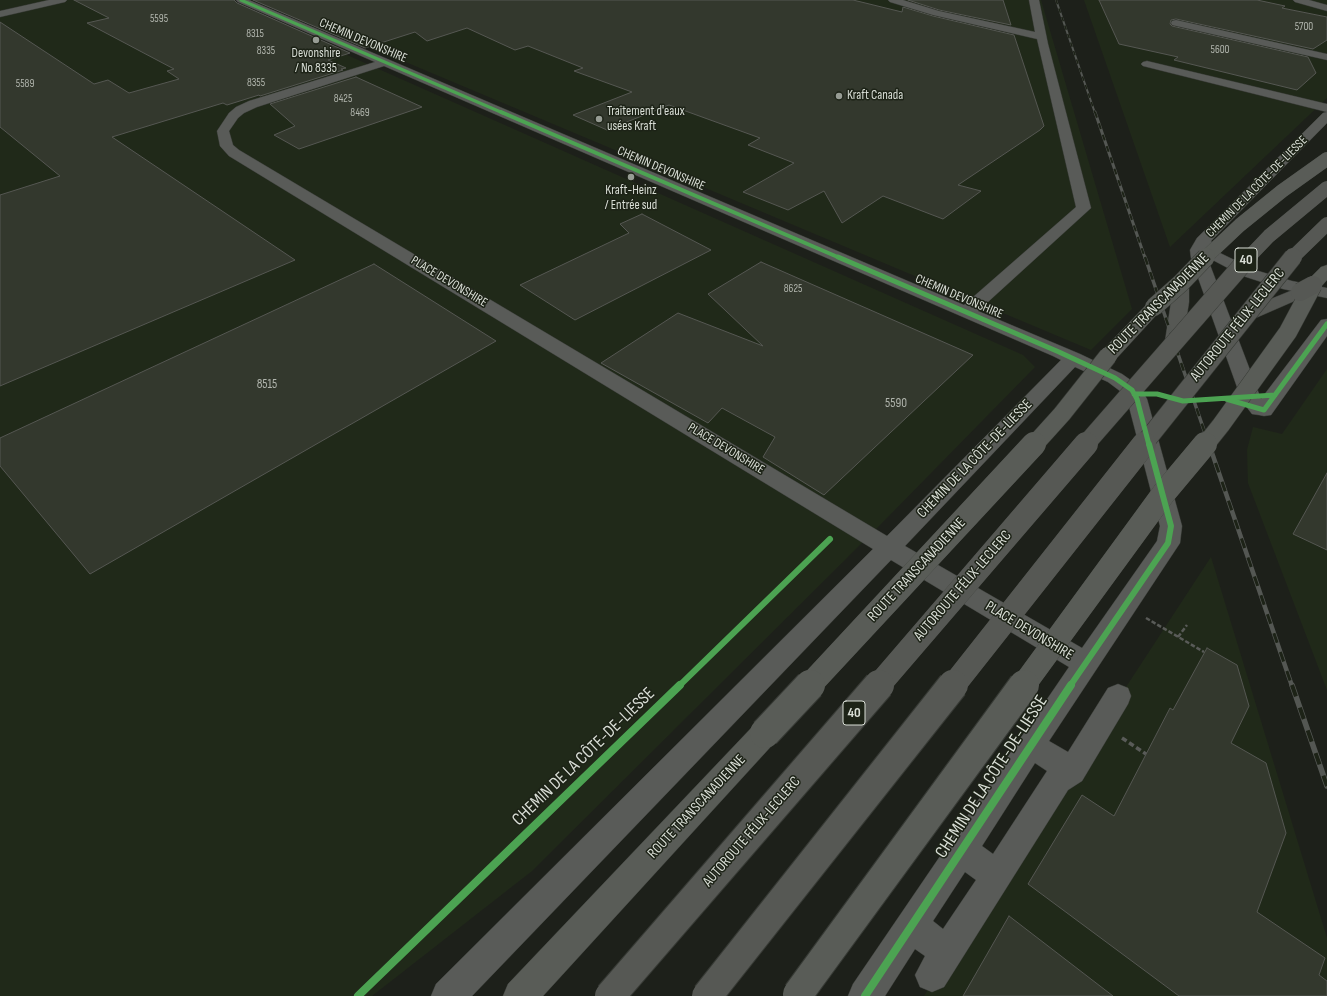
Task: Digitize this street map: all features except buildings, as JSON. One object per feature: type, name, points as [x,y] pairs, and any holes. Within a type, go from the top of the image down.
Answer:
[{"type":"highway","name":"AUTOROUTE FÉLIX-LECLERC","points":[[610,996],[1251,253],[1280,226],[1327,188]]},
{"type":"highway","name":"AUTOROUTE FÉLIX-LECLERC","points":[[707,996],[1245,316],[1290,260],[1327,224]]},
{"type":"highway","points":[[1174,342],[1180,302],[1181,283]]},
{"type":"highway","points":[[1245,316],[1320,289]]},
{"type":"main road","name":"ROUTE TRANSCANADIENNE","points":[[520,996],[1062,414],[1108,356],[1154,307],[1181,283],[1201,261],[1240,225],[1282,191],[1327,159]]},
{"type":"main road","points":[[797,995],[1164,493],[1221,425],[1320,289],[1327,270]]},
{"type":"street","points":[[0,14],[62,0]]},
{"type":"street","name":"CHEMIN DEVONSHIRE","points":[[241,0],[1073,358],[1123,383],[1132,390],[1137,399],[1171,526],[1168,543],[1145,575]]},
{"type":"street","points":[[893,0],[952,17],[1042,37]]},
{"type":"street","points":[[966,312],[1084,208],[1034,0]]},
{"type":"street","points":[[1298,0],[1327,8]]},
{"type":"street","points":[[1176,23],[1327,57]]},
{"type":"street","name":"PLACE DEVONSHIRE","points":[[385,62],[253,104],[240,110],[232,116],[224,131],[227,146],[234,153],[839,518],[1086,664]]},
{"type":"street","points":[[1147,64],[1327,108]]},
{"type":"street","name":"CHEMIN DE LA CÔTE-DE-LIESSE","points":[[1327,116],[1203,241],[1198,248],[1198,258],[1254,404],[1270,403],[1327,324]]},
{"type":"street","points":[[1203,241],[1214,256],[1249,273],[1289,285],[1320,289]]},
{"type":"street","name":"CHEMIN DE LA CÔTE-DE-LIESSE","points":[[448,996],[889,548],[1073,358]]},
{"type":"street","name":"CHEMIN DE LA CÔTE-DE-LIESSE","points":[[865,996],[1145,575]]},
{"type":"street","points":[[912,925],[940,964],[1058,780],[1072,771],[1118,696]]},
{"type":"street","points":[[1031,745],[1072,771]]},
{"type":"street","points":[[961,850],[996,876]]},
{"type":"path","points":[[1146,618],[1204,652]]},
{"type":"path","points":[[1178,637],[1187,625]]},
{"type":"shaded area","points":[[0,0],[223,0],[1023,355],[1035,367],[881,524],[532,871],[372,996],[0,996]]},
{"type":"shaded area","points":[[258,0],[1041,0],[1132,309],[1091,350]]},
{"type":"shaded area","points":[[1084,0],[1327,0],[1327,98],[1170,247]]},
{"type":"shaded area","points":[[1327,369],[1327,690],[1248,483],[1247,450],[1253,427],[1282,434]]},
{"type":"shaded area","points":[[1211,557],[1327,938],[1327,996],[924,996]]},
{"type":"railway","points":[[1056,0],[1095,113]]},
{"type":"railway","points":[[1095,112],[1145,258]]},
{"type":"railway","points":[[1145,257],[1209,445]]},
{"type":"railway","points":[[1209,444],[1292,686]]},
{"type":"railway","points":[[1292,685],[1327,786]]},
{"type":"cycle path","points":[[241,0],[1059,352],[1115,378],[1132,390],[1137,399],[1171,526],[1168,543],[1070,686],[865,996]]},
{"type":"cycle path","points":[[1226,399],[1264,410],[1327,324]]},
{"type":"cycle path","points":[[1134,394],[1157,394],[1183,401],[1275,395]]},
{"type":"cycle path","points":[[358,996],[830,539]]},
{"type":"place","name":"Devonshire / No 8335","points":[[316,40]]},
{"type":"place","name":"Kraft Canada","points":[[839,96]]},
{"type":"place","name":"Traîtement d'eaux usées Kraft","points":[[599,119]]},
{"type":"place","name":"Kraft-Heinz / Entrée sud","points":[[631,177]]}]
